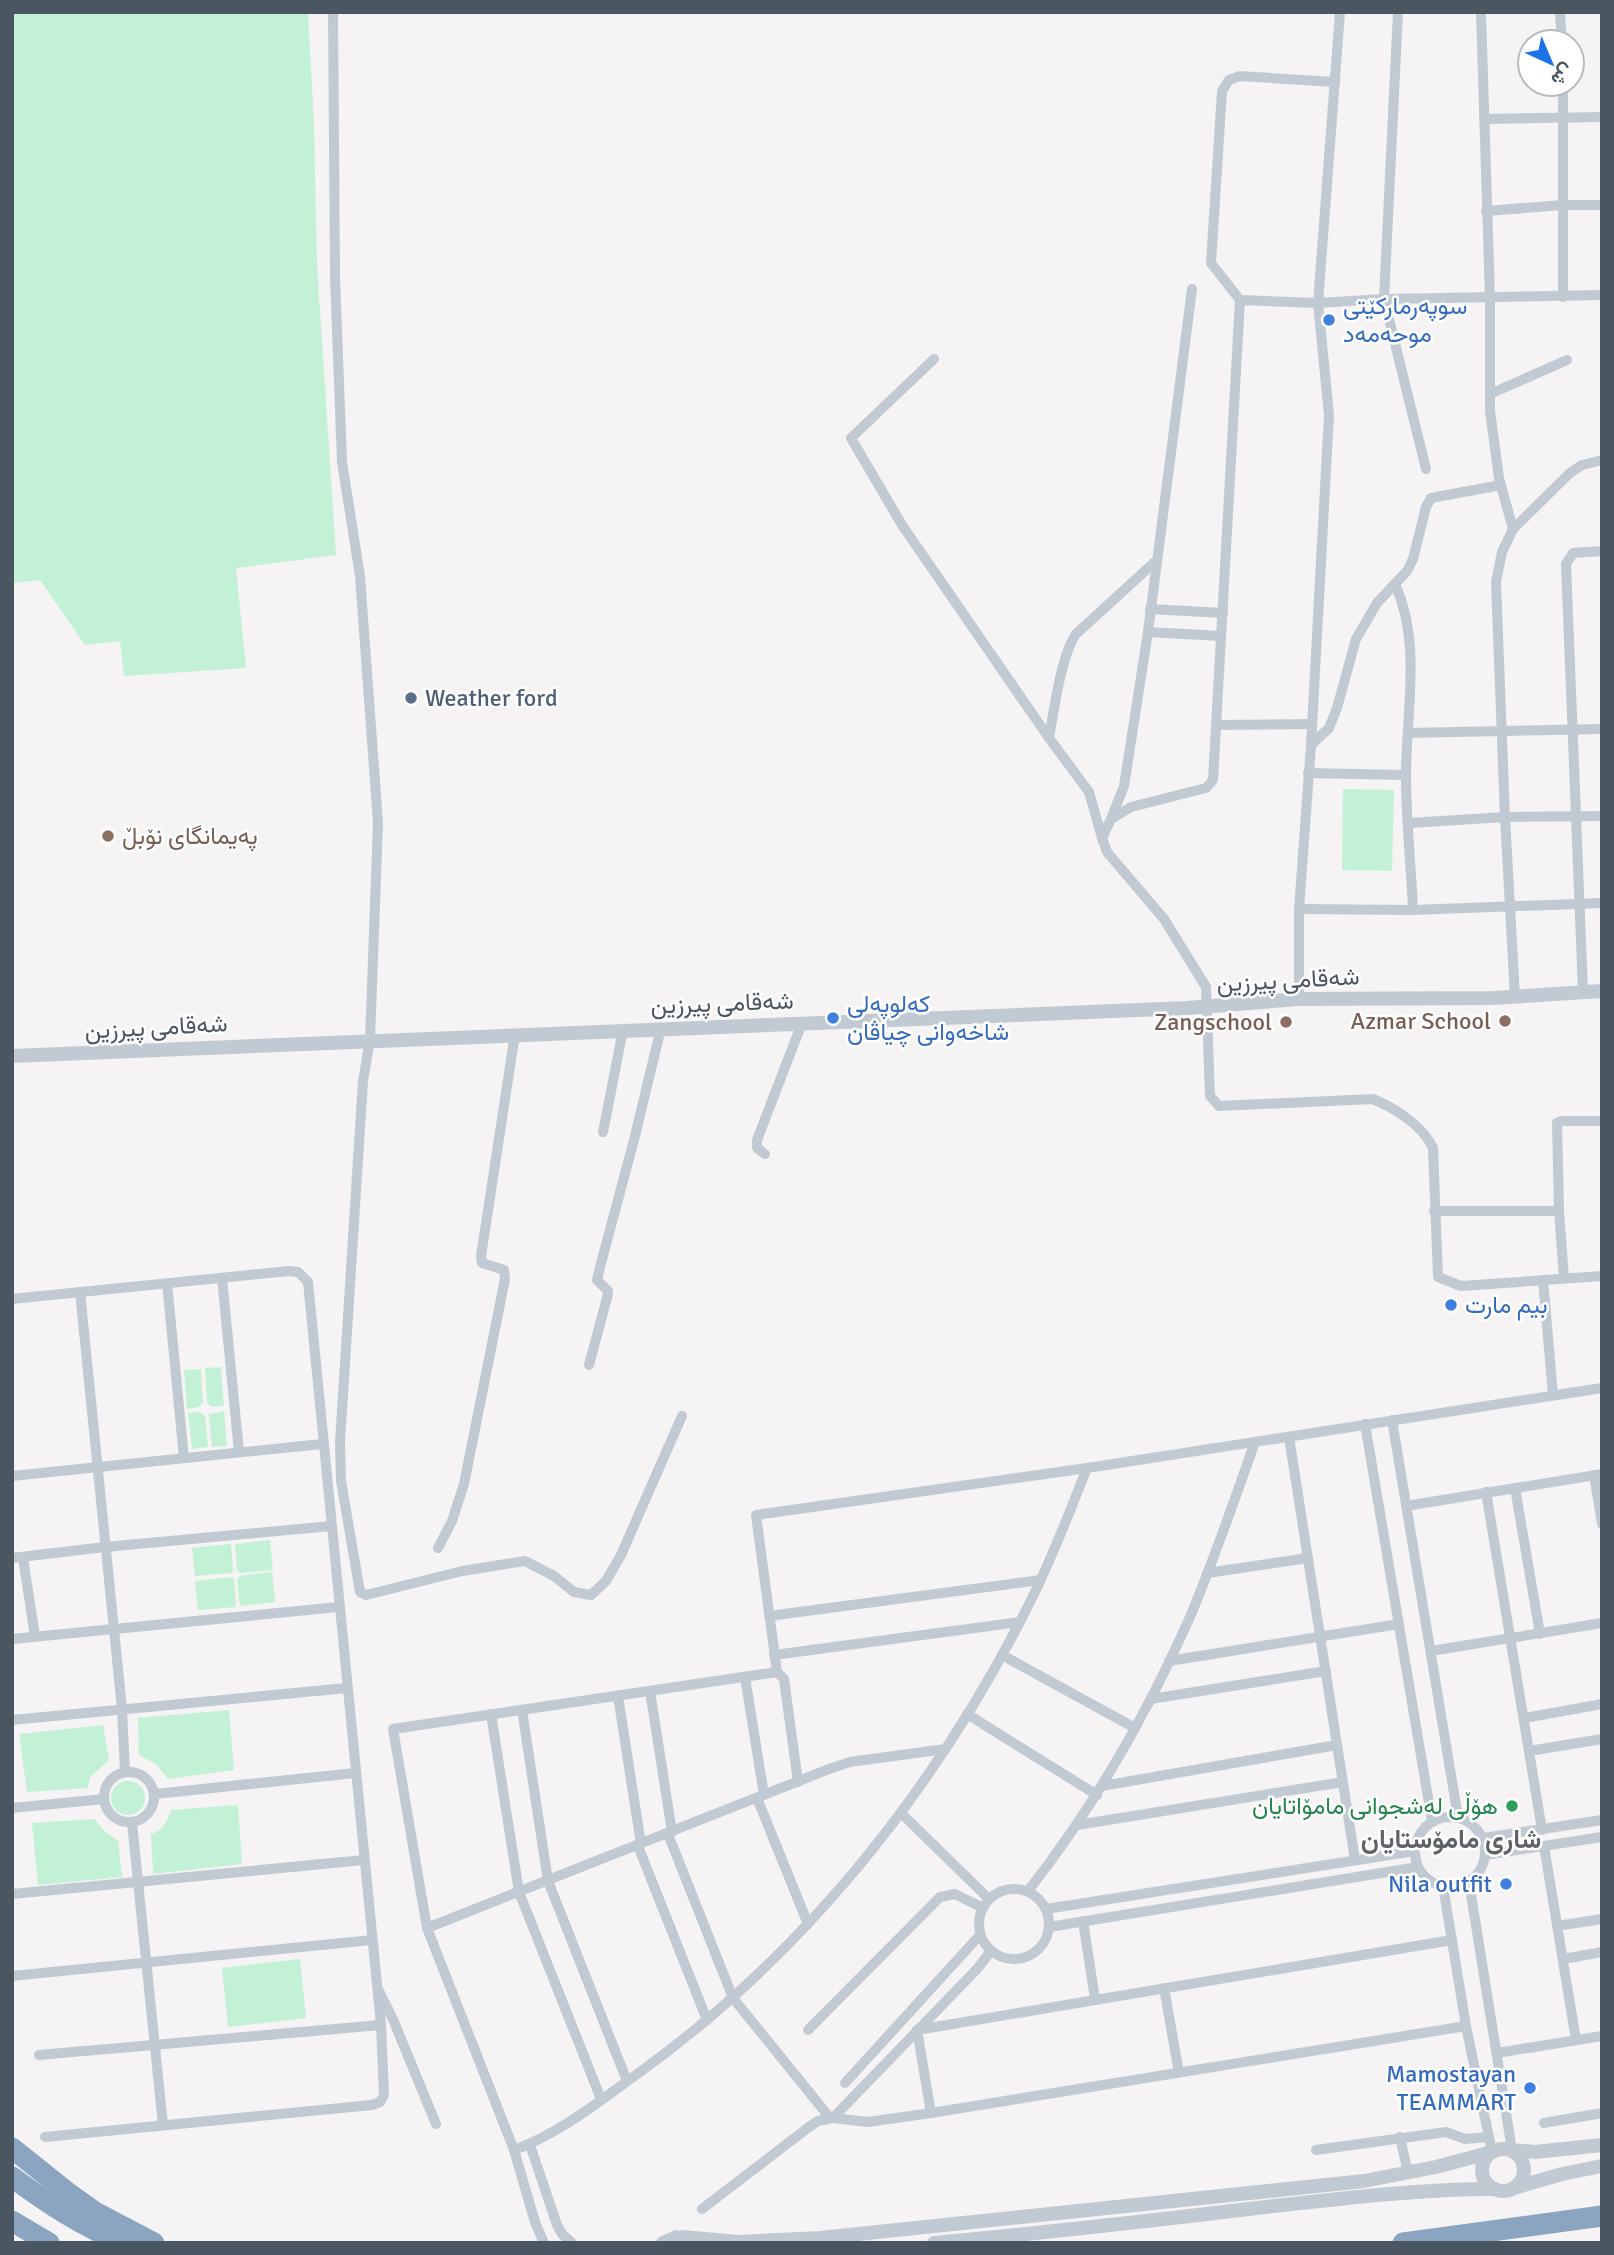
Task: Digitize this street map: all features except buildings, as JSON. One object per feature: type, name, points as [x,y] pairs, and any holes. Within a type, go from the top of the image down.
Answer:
[{"type":"highway","points":[[12,2148],[95,2212],[154,2243]]},
{"type":"highway","points":[[12,2178],[59,2210],[124,2243]]},
{"type":"highway","points":[[1403,2243],[1602,2216]]},
{"type":"highway","points":[[12,2221],[49,2243]]},
{"type":"street","points":[[333,12],[335,277],[342,462],[360,576],[378,823],[370,1040],[363,1081],[340,1458],[360,1592],[366,1595],[463,1571],[525,1561],[554,1576],[574,1592],[591,1595],[606,1581],[621,1555],[682,1416]]},
{"type":"street","points":[[1299,999],[1299,909],[1329,415],[1318,303],[1340,12]]},
{"type":"street","points":[[1399,12],[1384,299],[1426,469]]},
{"type":"street","points":[[1481,12],[1490,298],[1490,411],[1501,485],[1513,529]]},
{"type":"street","points":[[1111,819],[1131,807],[1206,788],[1213,780],[1240,300],[1211,263],[1222,92],[1229,80],[1240,76],[1335,82]]},
{"type":"street","points":[[1563,98],[1563,297]]},
{"type":"street","points":[[1484,119],[1602,117]]},
{"type":"street","points":[[1486,211],[1602,205]]},
{"type":"street","points":[[1102,838],[1124,786],[1148,632],[1192,289]]},
{"type":"street","points":[[1240,300],[1318,303],[1384,299],[1602,295]]},
{"type":"street","points":[[934,359],[852,438],[902,525],[1088,792],[1107,852],[1164,919],[1206,987],[1210,1096],[1219,1106],[1373,1099],[1389,1105],[1429,1138],[1433,1148],[1438,1277],[1461,1286],[1602,1276]]},
{"type":"street","points":[[1490,394],[1567,360]]},
{"type":"street","points":[[1515,997],[1504,817],[1496,582],[1502,552],[1513,529],[1570,473],[1582,465],[1602,460]]},
{"type":"street","points":[[1311,745],[1329,728],[1356,639],[1377,603],[1407,572],[1431,498],[1501,485]]},
{"type":"street","points":[[1584,992],[1566,565],[1573,553],[1602,551]]},
{"type":"street","points":[[1049,738],[1071,641],[1157,559]]},
{"type":"street","points":[[1395,583],[1410,642],[1406,775],[1413,909]]},
{"type":"street","points":[[1150,609],[1223,613]]},
{"type":"street","points":[[1148,632],[1221,636]]},
{"type":"street","points":[[1217,725],[1312,724]]},
{"type":"street","points":[[1408,733],[1602,729]]},
{"type":"street","points":[[1308,773],[1406,775]]},
{"type":"street","points":[[1409,823],[1504,817],[1602,816]]},
{"type":"street","points":[[1299,909],[1413,909],[1602,903]]},
{"type":"street","name":"شەقامی پیرزین","points":[[12,1056],[1208,1007],[1299,999],[1515,997],[1602,991]]},
{"type":"street","points":[[765,1154],[757,1148],[757,1140],[802,1023]]},
{"type":"street","points":[[589,1365],[608,1294],[597,1280],[661,1028]]},
{"type":"street","points":[[603,1132],[623,1030]]},
{"type":"street","points":[[438,1548],[452,1521],[464,1484],[505,1279],[504,1270],[482,1263],[481,1256],[515,1034]]},
{"type":"street","points":[[1564,1279],[1557,1123],[1602,1121]]},
{"type":"street","points":[[1434,1212],[1559,1211]]},
{"type":"street","points":[[12,1299],[289,1271],[298,1272],[308,1283],[377,1988],[392,2017],[436,2124]]},
{"type":"street","points":[[222,1278],[239,1452]]},
{"type":"street","points":[[1543,1280],[1553,1395]]},
{"type":"street","points":[[167,1283],[184,1458]]},
{"type":"street","points":[[80,1292],[122,1709],[125,1772]]},
{"type":"street","points":[[798,1782],[784,1679],[777,1672],[774,1655],[756,1515],[1087,1468],[1602,1388]]},
{"type":"street","points":[[1392,1420],[1458,1817]]},
{"type":"street","points":[[1365,1424],[1432,1821]]},
{"type":"street","points":[[1289,1437],[1355,1860]]},
{"type":"street","points":[[1028,1891],[1100,1791],[1151,1699],[1207,1573],[1255,1442]]},
{"type":"street","points":[[12,1476],[322,1444]]},
{"type":"street","points":[[514,2150],[530,2144],[628,2081],[708,2020],[808,1924],[901,1813],[967,1714],[1020,1622],[1087,1468]]},
{"type":"street","points":[[1406,1506],[1598,1474],[1602,1524]]},
{"type":"street","points":[[1515,1488],[1540,1634]]},
{"type":"street","points":[[1486,1492],[1542,1829]]},
{"type":"street","points":[[35,1636],[18,1558],[331,1526]]},
{"type":"street","points":[[1207,1573],[1308,1558]]},
{"type":"street","points":[[769,1616],[1040,1580]]},
{"type":"street","points":[[12,1639],[339,1607]]},
{"type":"street","points":[[774,1655],[1020,1622]]},
{"type":"street","points":[[1431,1651],[1602,1623]]},
{"type":"street","points":[[1169,1661],[1399,1624]]},
{"type":"street","points":[[1002,1655],[1135,1728]]},
{"type":"street","points":[[1151,1699],[1326,1671]]},
{"type":"street","points":[[544,2243],[535,2222],[514,2150],[427,1928],[393,1728],[777,1672]]},
{"type":"street","points":[[745,1677],[761,1797],[808,1924]]},
{"type":"street","points":[[12,1720],[347,1688]]},
{"type":"street","points":[[650,1691],[670,1833],[733,1997],[831,2118]]},
{"type":"street","points":[[618,1696],[640,1845],[708,2020]]},
{"type":"street","points":[[1524,1718],[1602,1704]]},
{"type":"street","points":[[522,1710],[548,1881],[628,2081]]},
{"type":"street","points":[[491,1714],[519,1892],[601,2099]]},
{"type":"street","points":[[967,1714],[1100,1791],[1337,1745]]},
{"type":"street","points":[[1529,1751],[1602,1739]]},
{"type":"street","points":[[427,1928],[850,1762],[945,1749]]},
{"type":"street","points":[[125,1772],[141,1774],[152,1786],[155,1794],[155,1802],[147,1816],[132,1823],[125,1823],[113,1817],[108,1812],[104,1799],[104,1791],[112,1779],[125,1772]]},
{"type":"street","points":[[155,1794],[355,1773]]},
{"type":"street","points":[[1077,1825],[1343,1782]]},
{"type":"street","points":[[12,1808],[104,1799]]},
{"type":"street","points":[[901,1813],[986,1903]]},
{"type":"street","points":[[1447,1816],[1458,1817],[1474,1825],[1483,1838],[1485,1856],[1481,1870],[1469,1882],[1458,1886],[1443,1886],[1426,1878],[1418,1867],[1415,1851],[1418,1836],[1432,1821],[1447,1816]]},
{"type":"street","points":[[1483,1838],[1602,1820]]},
{"type":"street","points":[[132,1823],[163,2125]]},
{"type":"street","points":[[1485,1856],[1602,1837]]},
{"type":"street","points":[[1544,1846],[1576,2040]]},
{"type":"street","points":[[1046,1909],[1415,1851]]},
{"type":"street","points":[[12,1894],[364,1860]]},
{"type":"street","points":[[1049,1927],[1418,1867]]},
{"type":"street","points":[[1469,1882],[1512,2150],[1522,2159],[1524,2173],[1512,2189]]},
{"type":"street","points":[[1443,1886],[1466,2026],[1490,2145],[1483,2162],[1483,2175],[1495,2189]]},
{"type":"street","points":[[1009,1889],[1028,1891],[1039,1899],[1046,1909],[1049,1927],[1043,1944],[1035,1952],[1025,1958],[1009,1959],[991,1951],[981,1935],[979,1924],[986,1903],[998,1892],[1009,1889]]},
{"type":"street","points":[[808,2030],[940,1897],[955,1894],[986,1903]]},
{"type":"street","points":[[1557,1926],[1602,1919]]},
{"type":"street","points":[[1083,1921],[1096,1999]]},
{"type":"street","points":[[845,2084],[981,1935]]},
{"type":"street","points":[[12,1976],[372,1940]]},
{"type":"street","points":[[917,2030],[1452,1941]]},
{"type":"street","points":[[831,2118],[977,1969],[991,1951]]},
{"type":"street","points":[[1563,1959],[1602,1952]]},
{"type":"street","points":[[46,2137],[376,2105],[384,2095],[376,1978]]},
{"type":"street","points":[[1164,1988],[1179,2073]]},
{"type":"street","points":[[39,2055],[380,2025]]},
{"type":"street","points":[[702,2209],[818,2121],[831,2118],[868,2122],[930,2113],[1466,2026]]},
{"type":"street","points":[[917,2030],[930,2113]]},
{"type":"street","points":[[1497,2053],[1602,2036]]},
{"type":"street","points":[[1544,2123],[1602,2113]]},
{"type":"street","points":[[1316,2150],[1446,2132],[1512,2150],[1535,2152],[1602,2146]]},
{"type":"street","points":[[1400,2137],[1408,2173]]},
{"type":"street","points":[[530,2144],[557,2225],[572,2243]]},
{"type":"street","points":[[673,2241],[739,2242],[820,2238],[1364,2181],[1408,2173],[1490,2145]]},
{"type":"street","points":[[934,2243],[1367,2196],[1512,2189],[1562,2174],[1602,2166]]},
{"type":"green space","points":[[12,12],[308,12],[317,265],[336,555],[236,568],[246,668],[124,676],[120,641],[85,645],[40,580],[12,583]]},
{"type":"green space","points":[[1343,789],[1394,790],[1392,871],[1342,870]]},
{"type":"green space","points":[[221,1367],[224,1406],[212,1407],[207,1403],[205,1368]]},
{"type":"green space","points":[[201,1369],[203,1403],[187,1409],[184,1370]]},
{"type":"green space","points":[[224,1411],[227,1446],[212,1447],[209,1414]]},
{"type":"green space","points":[[200,1412],[205,1416],[208,1447],[192,1449],[188,1413]]},
{"type":"green space","points":[[270,1540],[273,1570],[240,1573],[237,1570],[235,1544]]},
{"type":"green space","points":[[231,1544],[231,1573],[195,1576],[192,1548]]},
{"type":"green space","points":[[272,1572],[275,1602],[240,1606],[237,1579],[240,1576]]},
{"type":"green space","points":[[231,1577],[234,1579],[236,1607],[198,1610],[195,1581]]},
{"type":"green space","points":[[229,1710],[234,1770],[168,1779],[157,1765],[139,1755],[138,1718]]},
{"type":"green space","points":[[103,1725],[109,1760],[90,1777],[88,1788],[27,1792],[19,1734]]},
{"type":"green space","points":[[128,1781],[140,1786],[145,1798],[140,1810],[128,1815],[116,1810],[111,1798],[116,1786]]},
{"type":"green space","points":[[238,1805],[242,1864],[153,1874],[151,1834],[164,1825],[171,1810]]},
{"type":"green space","points":[[95,1819],[102,1829],[118,1841],[122,1877],[38,1885],[32,1823]]},
{"type":"green space","points":[[300,1959],[306,2018],[228,2027],[222,1968]]},
{"type":"place","name":"سوپەرمارکێتی موحەمەد","points":[[1329,320]]},
{"type":"place","name":"Weather ford","points":[[411,698]]},
{"type":"place","name":"پەیمانگای نۆبڵ","points":[[108,836]]},
{"type":"place","name":"کەلوپەلی شاخەوانی چیاڤان","points":[[833,1018]]},
{"type":"place","name":"Azmar School","points":[[1505,1021]]},
{"type":"place","name":"Zangschool","points":[[1286,1022]]},
{"type":"place","name":"بیم مارت","points":[[1451,1305]]},
{"type":"place","name":"هۆڵی لەشجوانی مامۆاتایان","points":[[1512,1806]]},
{"type":"place","name":"Nila outfit","points":[[1506,1884]]},
{"type":"place","name":"Mamostayan TEAMMART","points":[[1530,2088]]},
{"type":"district","name":"شاری مامۆستایان","points":[[1451,1839]]}]
